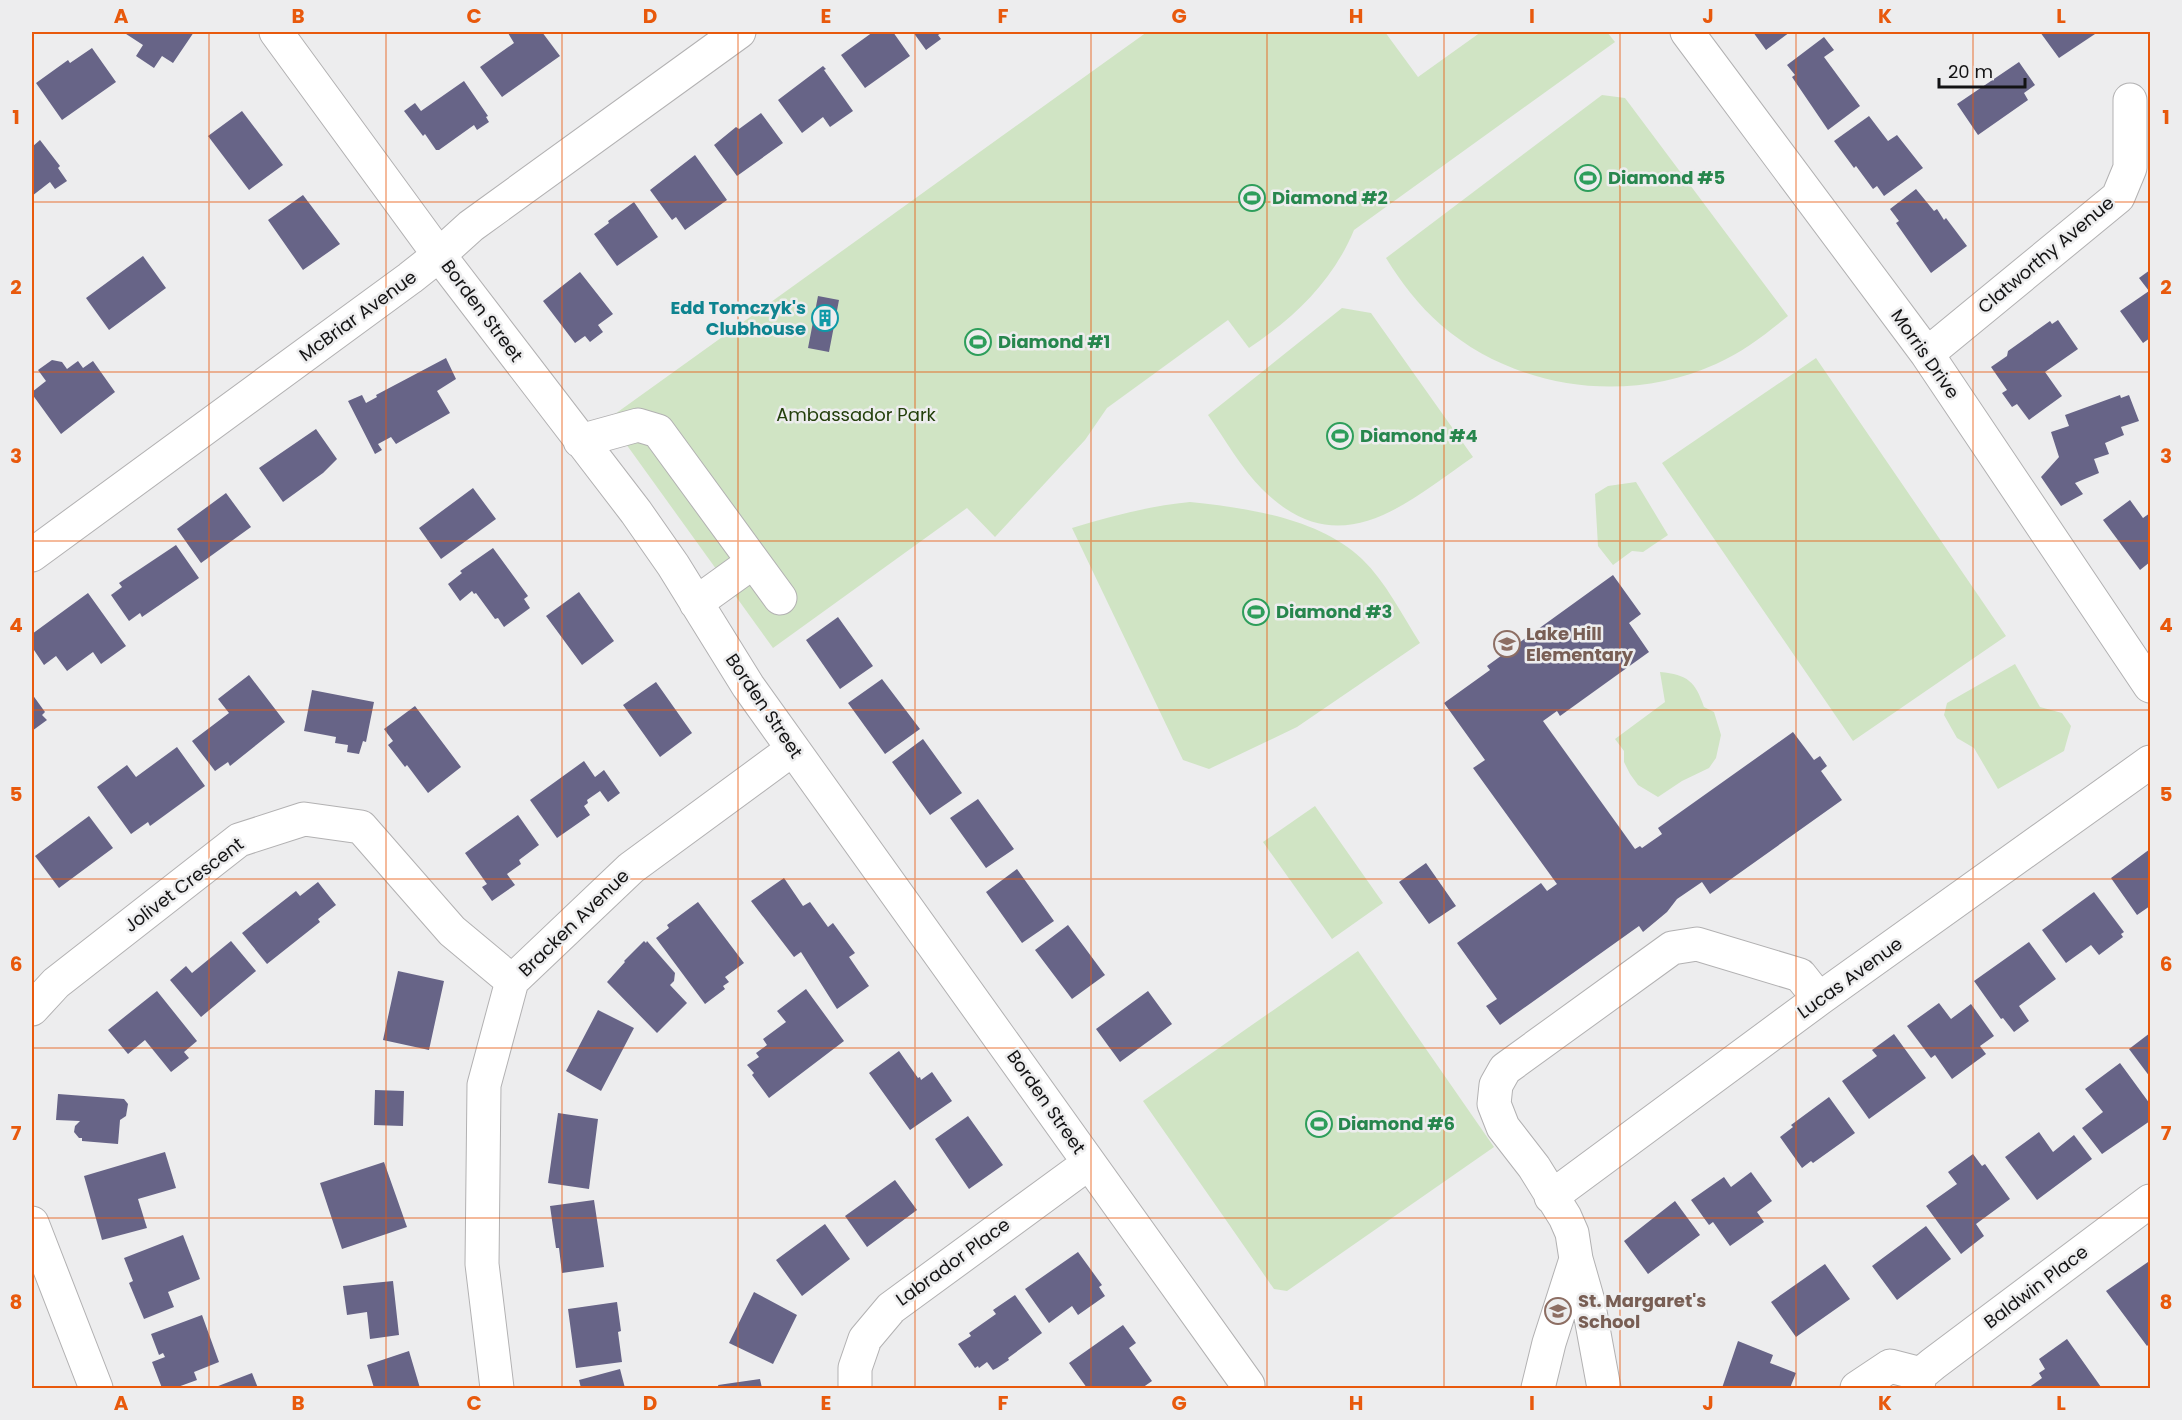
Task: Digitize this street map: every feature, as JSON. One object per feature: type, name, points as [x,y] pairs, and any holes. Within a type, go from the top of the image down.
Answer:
[{"type":"street","name":"Borden Street","points":[[276,32],[439,255],[636,512],[748,686],[1248,1385]]},
{"type":"street","name":"McBriar Avenue","points":[[32,555],[439,255],[471,226],[739,32]]},
{"type":"street","name":"Morris Drive","points":[[1687,32],[1927,354],[2151,686]]},
{"type":"street","name":"Clatworthy Avenue","points":[[1927,354],[2118,197],[2130,168],[2130,100]]},
{"type":"street","points":[[580,441],[638,425],[658,431],[780,598]]},
{"type":"street","points":[[696,603],[753,562]]},
{"type":"street","name":"Bracken Avenue","points":[[497,1389],[482,1264],[484,1085],[512,981],[631,868],[793,749]]},
{"type":"street","name":"Lucas Avenue","points":[[1551,1197],[1819,999],[2151,762]]},
{"type":"street","name":"Jolivet Crescent","points":[[32,1009],[56,983],[239,840],[304,819],[361,827],[452,931],[512,981]]},
{"type":"street","points":[[1604,1389],[1588,1301],[1576,1259],[1572,1233],[1565,1217],[1534,1167],[1503,1127],[1494,1104],[1496,1085],[1505,1069],[1672,948],[1696,944],[1800,975],[1819,999]]},
{"type":"street","name":"Labrador Place","points":[[855,1389],[855,1368],[865,1339],[891,1308],[1089,1163]]},
{"type":"street","name":"Baldwin Place","points":[[1857,1389],[1890,1366],[1919,1381],[2151,1201]]},
{"type":"street","points":[[32,1223],[96,1389]]},
{"type":"street","points":[[1538,1389],[1549,1343],[1576,1259]]},
{"type":"green space","name":"Ambassador Park","points":[[1147,32],[1385,32],[1418,77],[1481,32],[1607,32],[1615,42],[1354,230],[1335,266],[1323,282],[1296,311],[1266,336],[1249,348],[1228,320],[1107,408],[1085,440],[995,537],[967,508],[773,648],[608,419]]},
{"type":"green space","name":"Diamond #5","points":[[1602,95],[1625,98],[1788,316],[1736,354],[1681,377],[1645,384],[1609,387],[1572,384],[1537,376],[1503,364],[1470,347],[1441,325],[1410,293],[1386,258]]},
{"type":"green space","name":"Diamond #4","points":[[1342,308],[1371,313],[1473,457],[1396,509],[1370,520],[1344,525],[1318,523],[1290,512],[1254,481],[1208,415]]},
{"type":"green space","points":[[1816,358],[2006,636],[1853,741],[1662,463]]},
{"type":"green space","points":[[1636,482],[1668,535],[1643,552],[1632,551],[1613,565],[1598,546],[1595,494],[1608,486]]},
{"type":"green space","name":"Diamond #3","points":[[1190,502],[1281,517],[1325,534],[1345,545],[1379,578],[1420,643],[1297,727],[1209,769],[1183,760],[1072,528],[1130,512]]},
{"type":"green space","points":[[2015,664],[2040,707],[2062,713],[2071,726],[2064,751],[1998,789],[1974,748],[1957,738],[1944,715],[1947,703]]},
{"type":"green space","points":[[1660,672],[1677,675],[1694,685],[1704,707],[1714,712],[1721,735],[1716,758],[1709,768],[1682,781],[1658,797],[1638,785],[1624,762],[1624,751],[1615,739],[1665,702]]},
{"type":"green space","points":[[1315,806],[1383,903],[1332,939],[1263,842]]},
{"type":"green space","name":"Diamond #6","points":[[1358,951],[1494,1147],[1287,1291],[1274,1289],[1143,1101]]},
{"type":"building","points":[[123,32],[194,32],[173,63],[162,56],[154,68],[136,56],[143,45]]},
{"type":"building","points":[[542,32],[560,56],[502,97],[480,67],[514,43],[508,33]]},
{"type":"building","points":[[873,32],[893,32],[910,56],[865,88],[841,55]]},
{"type":"building","points":[[913,32],[943,32],[938,35],[941,39],[926,50]]},
{"type":"building","points":[[1753,32],[1790,32],[1766,50]]},
{"type":"building","points":[[2040,32],[2098,32],[2059,58]]},
{"type":"building","points":[[1824,37],[1834,50],[1824,57],[1860,106],[1828,130],[1792,77],[1795,75],[1787,65]]},
{"type":"building","points":[[92,48],[116,82],[62,120],[36,83],[68,60],[70,63]]},
{"type":"building","points":[[2019,62],[2035,85],[2024,93],[2028,100],[1978,135],[1957,104]]},
{"type":"building","points":[[823,66],[853,111],[830,127],[823,117],[802,133],[778,100]]},
{"type":"building","points":[[464,81],[488,116],[486,117],[489,122],[477,130],[474,125],[436,150],[404,111],[415,103],[421,111]]},
{"type":"building","points":[[242,111],[283,165],[249,190],[208,136]]},
{"type":"building","points":[[761,113],[783,143],[737,176],[714,145],[736,127],[739,129]]},
{"type":"building","points":[[1869,116],[1888,141],[1897,135],[1923,168],[1884,196],[1877,186],[1873,189],[1834,141]]},
{"type":"building","points":[[40,140],[60,166],[58,168],[67,181],[55,189],[50,182],[32,196],[32,147]]},
{"type":"building","points":[[695,155],[727,200],[685,230],[676,217],[672,220],[650,190]]},
{"type":"building","points":[[1916,189],[1934,211],[1937,209],[1944,220],[1946,218],[1967,246],[1931,273],[1896,223],[1899,221],[1890,209]]},
{"type":"building","points":[[303,195],[340,244],[303,270],[268,220]]},
{"type":"building","points":[[634,202],[658,237],[617,266],[594,234]]},
{"type":"building","points":[[143,256],[166,288],[109,330],[86,298]]},
{"type":"building","points":[[2150,270],[2150,338],[2143,343],[2120,311],[2149,291],[2139,278]]},
{"type":"building","points":[[580,272],[613,314],[598,325],[603,332],[590,342],[585,336],[575,343],[543,301]]},
{"type":"building","name":"Edd Tomczyk's Clubhouse","points":[[818,296],[839,300],[829,352],[808,348]]},
{"type":"building","points":[[2058,320],[2078,349],[2045,372],[2062,396],[2029,420],[2017,404],[2012,407],[2002,393],[2007,390],[1991,367],[2007,356],[2008,351],[2050,321],[2052,324]]},
{"type":"building","points":[[446,358],[456,379],[437,391],[450,413],[396,444],[391,437],[378,444],[382,450],[375,454],[348,401],[362,395],[366,403],[377,397],[376,395]]},
{"type":"building","points":[[52,360],[62,362],[67,369],[78,361],[83,368],[93,361],[115,392],[61,434],[32,394],[46,381],[38,370]]},
{"type":"building","points":[[2120,395],[2121,398],[2129,395],[2139,421],[2121,427],[2124,435],[2105,443],[2109,454],[2094,459],[2099,473],[2075,483],[2083,494],[2061,506],[2041,477],[2059,457],[2051,432],[2069,426],[2065,415]]},
{"type":"building","points":[[316,429],[337,459],[323,473],[283,502],[259,468]]},
{"type":"building","points":[[473,488],[496,519],[441,559],[419,528]]},
{"type":"building","points":[[226,493],[251,527],[201,563],[177,529]]},
{"type":"building","points":[[2130,500],[2143,518],[2150,513],[2150,562],[2140,570],[2103,520]]},
{"type":"building","points":[[176,545],[199,578],[142,617],[140,613],[129,621],[111,595],[122,587],[119,583]]},
{"type":"building","points":[[493,548],[528,596],[524,599],[530,608],[504,627],[498,618],[495,619],[476,593],[472,591],[460,601],[448,584],[462,573],[460,571]]},
{"type":"building","points":[[1613,575],[1641,614],[1629,623],[1649,652],[1560,716],[1557,711],[1543,721],[1635,849],[1640,846],[1642,848],[1662,834],[1658,828],[1793,732],[1814,760],[1820,756],[1827,766],[1821,771],[1842,800],[1710,894],[1702,882],[1677,899],[1667,912],[1643,932],[1639,926],[1500,1025],[1486,1006],[1497,999],[1457,943],[1541,883],[1547,891],[1557,884],[1473,768],[1485,760],[1444,703],[1490,670],[1487,666]]},
{"type":"building","points":[[579,592],[614,641],[582,665],[546,616]]},
{"type":"building","points":[[88,593],[126,646],[101,664],[93,652],[67,671],[56,656],[44,665],[32,647],[32,634]]},
{"type":"building","points":[[838,617],[873,666],[840,689],[806,640]]},
{"type":"building","points":[[249,675],[285,722],[230,766],[228,762],[215,771],[192,741],[229,713],[218,699]]},
{"type":"building","points":[[882,679],[920,729],[885,754],[848,703]]},
{"type":"building","points":[[656,682],[692,733],[660,757],[623,705]]},
{"type":"building","points":[[312,690],[374,702],[366,742],[363,741],[359,754],[347,752],[348,745],[335,743],[336,737],[304,731]]},
{"type":"building","points":[[32,694],[45,712],[42,715],[47,720],[32,731]]},
{"type":"building","points":[[415,706],[461,767],[428,793],[388,745],[393,741],[384,729]]},
{"type":"building","points":[[923,739],[962,793],[930,815],[892,762]]},
{"type":"building","points":[[177,747],[205,786],[150,826],[148,822],[131,834],[97,787],[127,765],[136,777]]},
{"type":"building","points":[[584,761],[595,777],[604,770],[620,793],[608,802],[600,791],[587,800],[588,803],[584,806],[590,815],[557,838],[530,800]]},
{"type":"building","points":[[978,799],[1014,849],[986,868],[950,818]]},
{"type":"building","points":[[518,815],[539,845],[519,860],[521,864],[507,874],[515,885],[492,901],[482,887],[487,884],[465,853]]},
{"type":"building","points":[[89,816],[113,848],[59,888],[35,856]]},
{"type":"building","points":[[2150,849],[2150,906],[2137,915],[2111,878]]},
{"type":"building","points":[[1426,863],[1456,906],[1429,924],[1399,882]]},
{"type":"building","points":[[1017,869],[1054,921],[1022,943],[986,892]]},
{"type":"building","points":[[784,878],[803,906],[810,902],[828,927],[833,923],[855,953],[849,957],[869,986],[837,1009],[801,952],[794,957],[751,901]]},
{"type":"building","points":[[318,882],[336,905],[318,919],[320,922],[267,964],[242,933],[296,891],[300,896]]},
{"type":"building","points":[[2094,892],[2124,932],[2121,934],[2123,937],[2099,955],[2091,945],[2066,963],[2042,930]]},
{"type":"building","points":[[698,902],[744,963],[725,977],[729,982],[723,986],[725,989],[705,1004],[656,938],[669,928],[667,925]]},
{"type":"building","points":[[1068,925],[1105,975],[1072,999],[1035,950]]},
{"type":"building","points":[[231,941],[256,971],[201,1017],[170,980],[186,966],[192,973]]},
{"type":"building","points":[[644,941],[646,943],[647,941],[675,973],[674,981],[670,985],[687,1003],[657,1033],[607,982]]},
{"type":"building","points":[[2029,942],[2056,979],[2019,1006],[2029,1021],[2014,1032],[2003,1018],[2001,1019],[1974,981]]},
{"type":"building","points":[[398,971],[444,981],[429,1050],[383,1040]]},
{"type":"building","points":[[806,989],[844,1041],[769,1098],[747,1065],[759,1057],[756,1053],[767,1045],[763,1039],[786,1022],[777,1011]]},
{"type":"building","points":[[157,991],[197,1041],[184,1052],[189,1058],[171,1072],[145,1040],[128,1054],[108,1030]]},
{"type":"building","points":[[1148,991],[1172,1024],[1120,1062],[1096,1029]]},
{"type":"building","points":[[1939,1003],[1951,1019],[1971,1004],[1994,1036],[1980,1046],[1986,1054],[1952,1079],[1935,1055],[1931,1058],[1907,1026]]},
{"type":"building","points":[[598,1010],[634,1028],[601,1091],[566,1071]]},
{"type":"building","points":[[2150,1033],[2150,1077],[2129,1049]]},
{"type":"building","points":[[1894,1034],[1926,1078],[1869,1119],[1842,1081],[1877,1056],[1872,1050]]},
{"type":"building","points":[[899,1051],[921,1080],[932,1072],[952,1101],[910,1130],[869,1073]]},
{"type":"building","points":[[2120,1063],[2150,1104],[2150,1121],[2102,1154],[2082,1128],[2103,1112],[2085,1089]]},
{"type":"building","points":[[375,1090],[404,1091],[403,1126],[374,1125]]},
{"type":"building","points":[[58,1094],[124,1099],[128,1104],[126,1116],[120,1120],[118,1144],[82,1141],[82,1138],[74,1132],[75,1126],[80,1121],[56,1120]]},
{"type":"building","points":[[1829,1097],[1855,1133],[1813,1163],[1811,1161],[1802,1168],[1780,1137],[1793,1127],[1791,1125]]},
{"type":"building","points":[[558,1113],[598,1119],[589,1189],[548,1183]]},
{"type":"building","points":[[968,1116],[1003,1165],[969,1189],[935,1139]]},
{"type":"building","points":[[2039,1132],[2053,1152],[2074,1135],[2092,1159],[2037,1200],[2005,1157]]},
{"type":"building","points":[[165,1152],[176,1188],[138,1199],[147,1228],[102,1240],[84,1176]]},
{"type":"building","points":[[1973,1154],[1982,1166],[1985,1164],[2010,1199],[1976,1224],[1984,1236],[1961,1254],[1926,1206],[1957,1184],[1948,1172]]},
{"type":"building","points":[[384,1162],[407,1227],[342,1249],[320,1183]]},
{"type":"building","points":[[1751,1172],[1772,1201],[1757,1212],[1764,1222],[1730,1246],[1713,1222],[1709,1225],[1691,1200],[1724,1177],[1731,1187]]},
{"type":"building","points":[[895,1180],[917,1210],[867,1247],[845,1216]]},
{"type":"building","points":[[594,1200],[604,1267],[562,1273],[550,1206]]},
{"type":"building","points":[[1675,1201],[1700,1235],[1648,1274],[1624,1241]]},
{"type":"building","points":[[825,1224],[850,1259],[802,1296],[776,1260]]},
{"type":"building","points":[[1926,1226],[1951,1259],[1897,1300],[1872,1266]]},
{"type":"building","points":[[183,1235],[200,1279],[168,1292],[174,1307],[144,1319],[129,1283],[133,1281],[124,1258]]},
{"type":"building","points":[[1078,1252],[1102,1285],[1099,1287],[1105,1296],[1078,1315],[1072,1306],[1049,1323],[1025,1289]]},
{"type":"building","points":[[2148,1262],[2150,1265],[2150,1343],[2147,1346],[2106,1291]]},
{"type":"building","points":[[1825,1264],[1850,1299],[1796,1337],[1771,1302]]},
{"type":"building","points":[[393,1281],[399,1335],[370,1339],[367,1312],[347,1315],[343,1286]]},
{"type":"building","points":[[754,1292],[797,1315],[773,1364],[729,1343]]},
{"type":"building","points":[[1015,1295],[1042,1333],[997,1368],[993,1370],[987,1362],[975,1368],[958,1344],[971,1336],[969,1333],[996,1314],[993,1310]]},
{"type":"building","points":[[617,1302],[622,1362],[576,1368],[568,1309]]},
{"type":"building","points":[[202,1315],[219,1362],[194,1372],[197,1380],[175,1388],[162,1388],[152,1362],[165,1357],[163,1353],[159,1355],[151,1334]]},
{"type":"building","points":[[1123,1325],[1136,1343],[1129,1348],[1152,1381],[1142,1388],[1087,1388],[1069,1363]]},
{"type":"building","points":[[2067,1339],[2101,1387],[2028,1388],[2042,1378],[2039,1373],[2045,1369],[2039,1359]]},
{"type":"building","points":[[1738,1341],[1773,1355],[1770,1363],[1796,1373],[1790,1388],[1722,1388]]},
{"type":"building","points":[[409,1351],[420,1388],[374,1388],[367,1365]]},
{"type":"building","points":[[620,1369],[625,1388],[581,1388],[579,1380]]},
{"type":"building","points":[[252,1373],[258,1388],[213,1388]]},
{"type":"building","points":[[760,1379],[762,1388],[719,1388],[718,1385]]},
{"type":"place","name":"Diamond #5","points":[[1588,178]]},
{"type":"place","name":"Diamond #2","points":[[1252,198]]},
{"type":"place","name":"Edd Tomczyk's Clubhouse","points":[[825,318]]},
{"type":"place","name":"Diamond #1","points":[[978,342]]},
{"type":"place","name":"Diamond #4","points":[[1340,436]]},
{"type":"place","name":"Diamond #3","points":[[1256,612]]},
{"type":"place","name":"Lake Hill Elementary","points":[[1507,644]]},
{"type":"place","name":"Diamond #6","points":[[1319,1124]]},
{"type":"place","name":"St. Margaret's School","points":[[1558,1311]]}]
